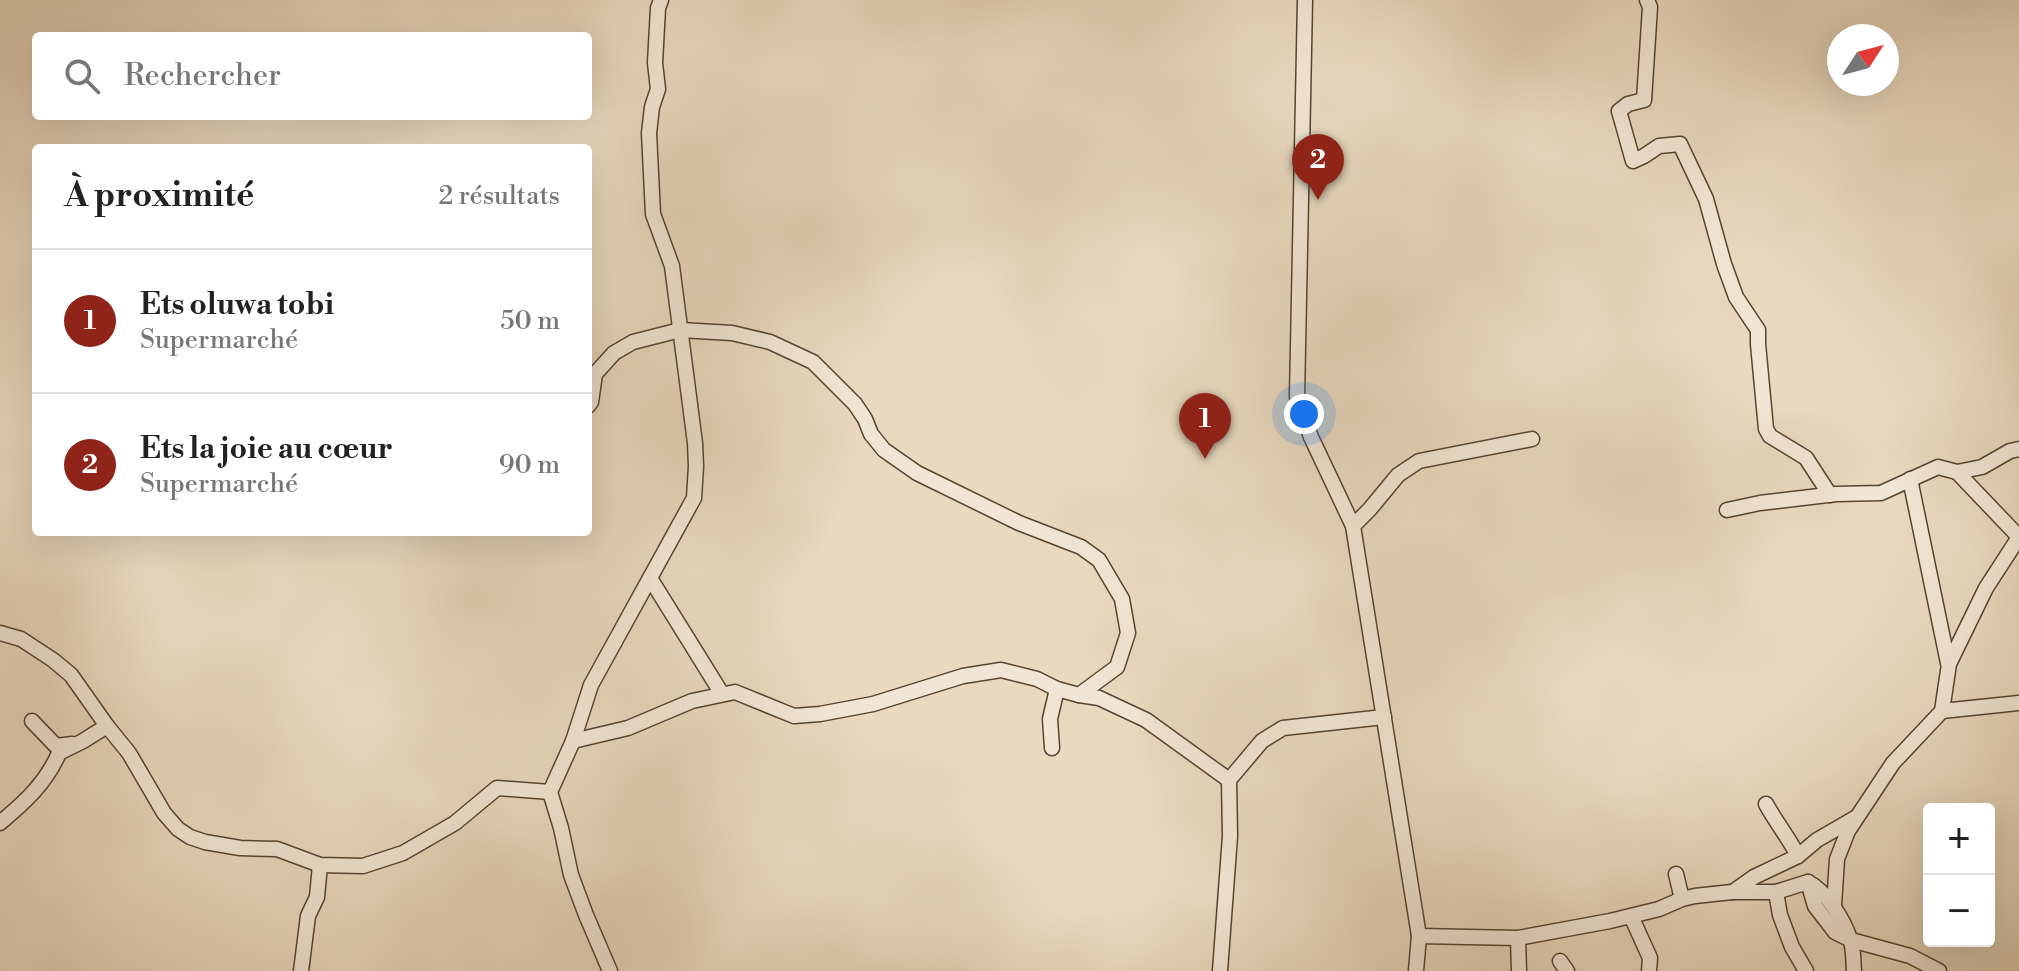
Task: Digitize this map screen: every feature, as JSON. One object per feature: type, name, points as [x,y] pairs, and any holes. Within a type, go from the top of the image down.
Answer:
[{"type":"street","points":[[610,971],[571,875],[550,792],[573,741],[591,685],[694,498],[695,443],[672,266],[653,214],[652,199],[649,133],[658,89],[655,63],[661,0]]},
{"type":"street","points":[[1305,0],[1297,397],[1311,437],[1353,526],[1419,936],[1416,971]]},
{"type":"street","points":[[1647,0],[1650,7],[1644,100],[1628,104],[1619,111],[1633,161],[1659,146],[1680,144],[1706,199],[1736,297],[1758,330],[1766,429],[1770,436],[1806,458],[1830,495]]},
{"type":"street","points":[[592,395],[595,374],[614,353],[633,342],[680,330],[732,333],[770,342],[813,362],[855,404],[871,434],[895,458],[970,500],[1081,547],[1099,560],[1122,599],[1128,633],[1117,667],[1079,695]]},
{"type":"street","points":[[1353,526],[1398,475],[1419,461],[1532,439]]},
{"type":"street","points":[[1727,510],[1830,495],[1881,493],[1938,467],[1957,472],[1982,467],[2019,449]]},
{"type":"street","points":[[1834,906],[1837,859],[1848,831],[1893,763],[1942,711],[1949,664],[1963,630],[2019,537],[1957,472]]},
{"type":"street","points":[[1910,479],[1949,664]]},
{"type":"street","points":[[650,578],[722,694]]},
{"type":"street","points":[[0,633],[21,639],[71,675],[129,753],[164,813],[178,829],[205,842],[240,848],[277,849],[320,865],[363,866],[403,853],[455,823],[497,788],[550,792]]},
{"type":"street","points":[[573,741],[628,728],[692,701],[722,694],[735,692],[794,716],[820,714],[873,704],[963,676],[1001,670],[1037,679],[1057,689],[1099,698],[1146,720],[1229,780]]},
{"type":"street","points":[[1052,748],[1050,719],[1057,689]]},
{"type":"street","points":[[1942,711],[2019,703]]},
{"type":"street","points":[[1220,971],[1230,836],[1229,780],[1262,741],[1283,728],[1384,717]]},
{"type":"street","points":[[32,721],[56,746],[83,741],[107,726]]},
{"type":"street","points":[[1,819],[32,795],[59,753],[74,744]]},
{"type":"street","points":[[1766,804],[1798,856]]},
{"type":"street","points":[[1732,892],[1754,877],[1798,856],[1817,840],[1855,818]]},
{"type":"street","points":[[1419,936],[1518,938],[1631,916],[1682,899],[1732,892],[1776,892],[1811,884],[1837,859]]},
{"type":"street","points":[[301,971],[308,916],[317,897],[320,865]]},
{"type":"street","points":[[1676,874],[1682,899]]},
{"type":"street","points":[[1811,884],[1834,906],[1851,940],[1854,971]]},
{"type":"street","points":[[1811,884],[1815,906],[1835,932],[1851,940],[1910,956],[1939,971]]},
{"type":"street","points":[[1776,892],[1780,915],[1792,947],[1806,971]]},
{"type":"street","points":[[1631,916],[1650,958],[1649,971]]},
{"type":"street","points":[[1518,938],[1519,971]]},
{"type":"place","name":"Ets la joie au cœur","points":[[1318,200]]},
{"type":"place","name":"Ets oluwa tobi","points":[[1205,459]]}]
